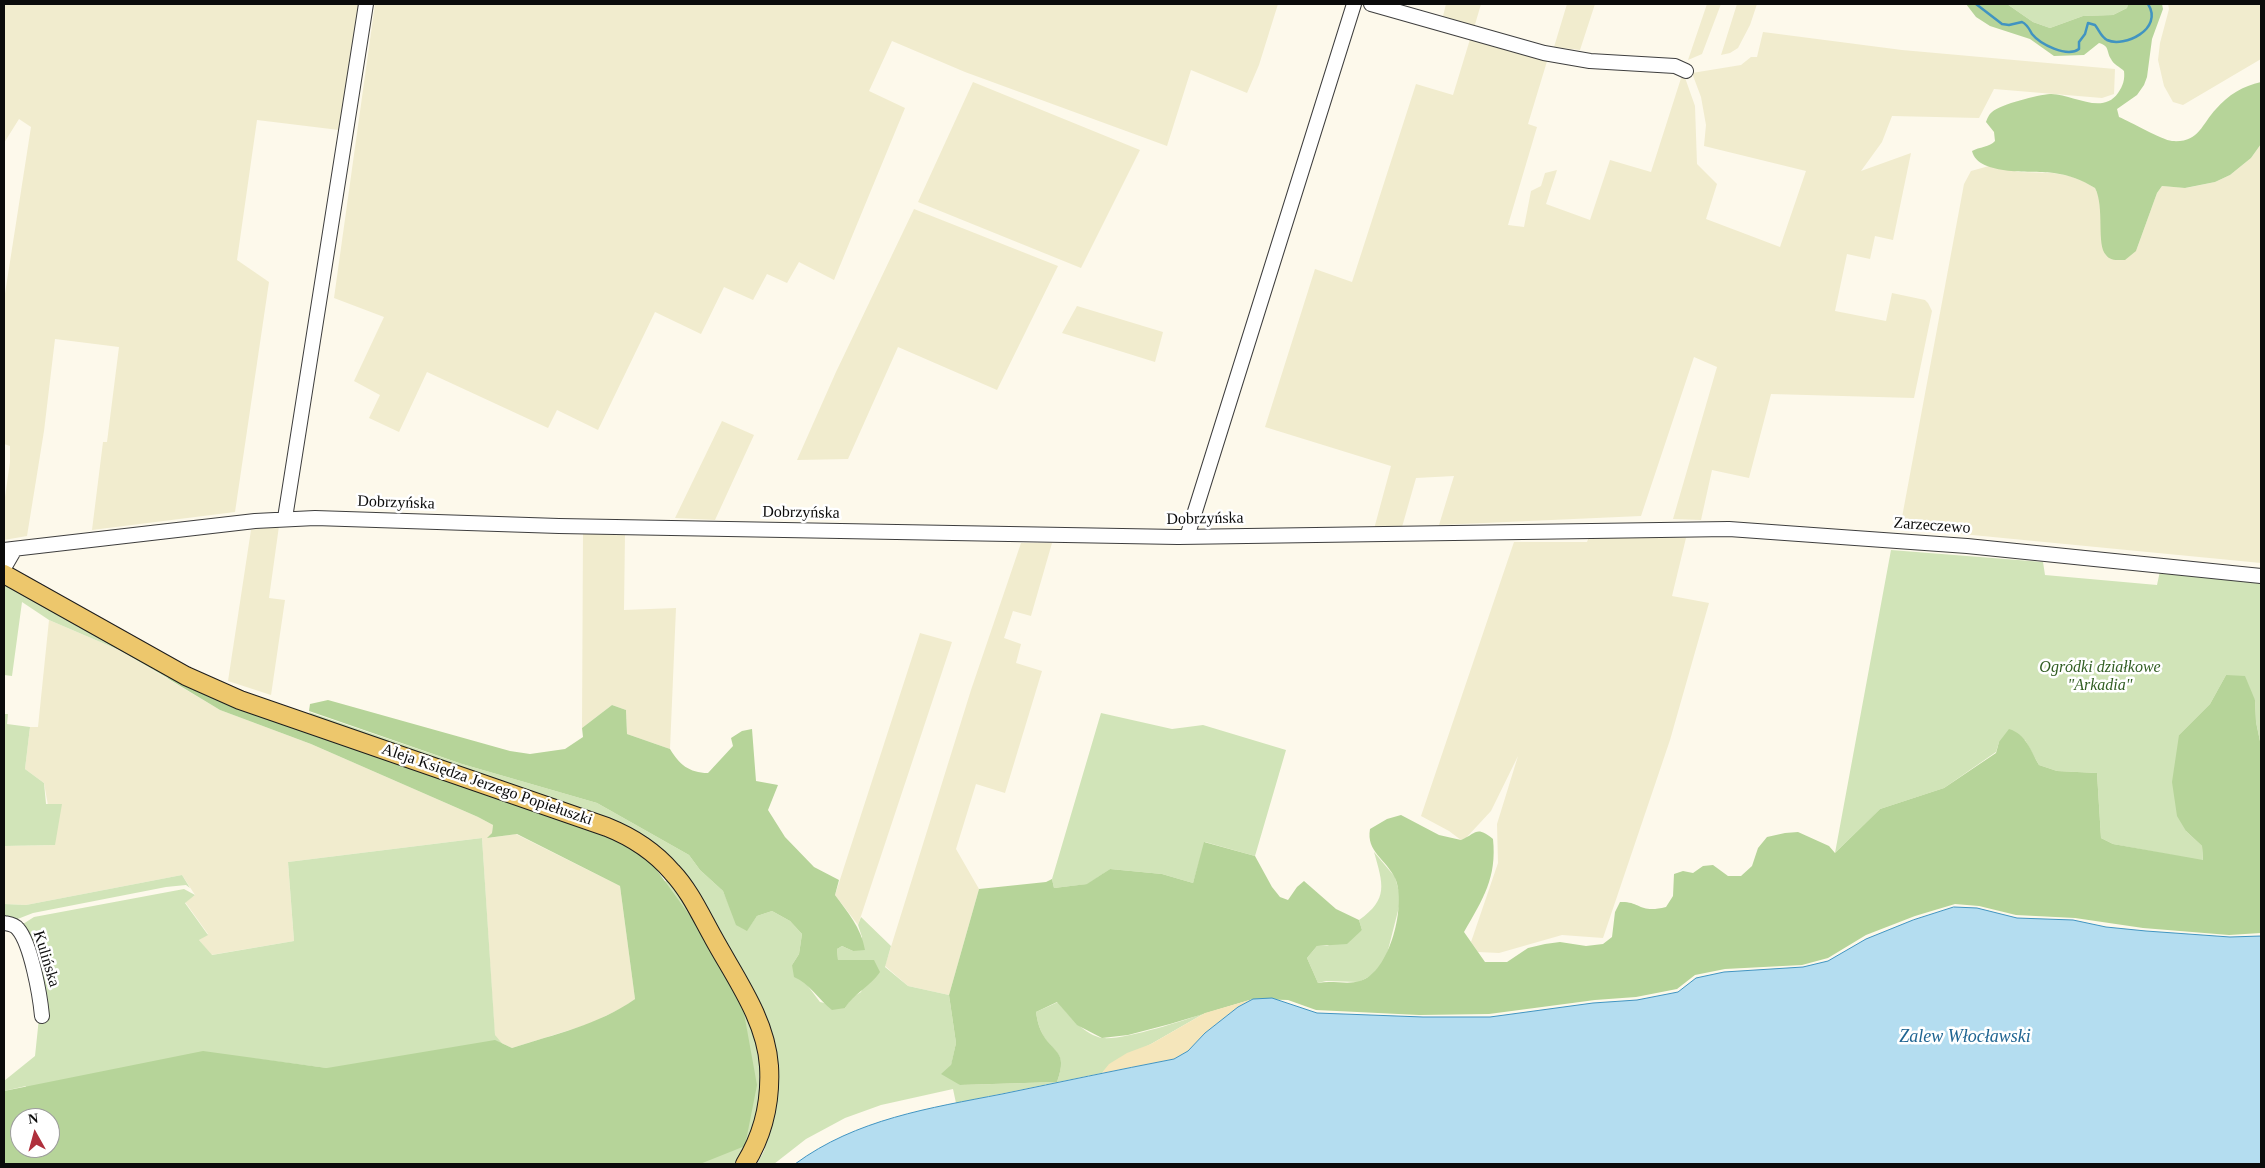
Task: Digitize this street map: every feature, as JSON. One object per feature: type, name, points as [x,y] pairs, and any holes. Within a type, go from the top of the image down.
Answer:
[{"type":"main road","name":"Aleja Księdza Jerzego Popiełuszki","points":[[4,574],[204,685],[271,711],[607,827],[632,838],[651,852],[671,870],[686,891],[746,996],[764,1037],[769,1065],[767,1104],[757,1141],[745,1164]]},
{"type":"street","points":[[285,518],[366,4]]},
{"type":"street","points":[[1187,537],[1354,4]]},
{"type":"street","points":[[1371,4],[1544,53],[1590,61],[1675,66],[1686,71]]},
{"type":"street","name":"Dobrzyńska","points":[[9,549],[285,518],[559,526],[1187,537],[1599,530]]},
{"type":"street","name":"Zarzeczewo","points":[[1599,530],[1729,529],[1788,533],[2035,552],[2261,576]]},
{"type":"street","points":[[4,568],[9,549]]},
{"type":"street","name":"Kulińska","points":[[4,923],[16,926],[22,935],[38,989],[42,1016]]},
{"type":"shaded area","points":[[4,4],[359,4],[339,130],[257,120],[237,260],[269,282],[235,512],[92,530],[103,442],[107,442],[119,347],[55,339],[44,431],[27,536],[4,540],[4,504],[10,462],[10,446],[4,444],[4,300],[31,127],[19,119],[4,143]]},
{"type":"shaded area","points":[[375,4],[1278,4],[1259,65],[1247,93],[1191,70],[1167,146],[965,72],[892,41],[869,91],[905,108],[834,280],[799,262],[787,283],[767,274],[753,300],[724,287],[701,334],[655,312],[598,430],[557,410],[548,428],[427,372],[399,432],[369,418],[380,395],[354,381],[384,317],[334,298]]},
{"type":"shaded area","points":[[1446,4],[1481,4],[1474,28],[1443,16]]},
{"type":"shaded area","points":[[1567,4],[1595,4],[1580,50],[1554,47]]},
{"type":"shaded area","points":[[1707,4],[1721,4],[1702,54],[1688,60]]},
{"type":"shaded area","points":[[1737,4],[1757,4],[1750,25],[1738,48],[1730,53],[1721,55]]},
{"type":"shaded area","points":[[2168,4],[2261,4],[2261,59],[2183,105],[2173,102],[2164,86],[2158,60],[2160,43],[2169,9]]},
{"type":"shaded area","points":[[1763,32],[1902,50],[2115,69],[2114,94],[2102,98],[1994,89],[1979,118],[1892,116],[1882,142],[1861,171],[1911,153],[1893,240],[1875,236],[1870,259],[1847,254],[1835,311],[1886,321],[1892,293],[1925,300],[1928,303],[1932,311],[1914,398],[1771,394],[1749,478],[1712,470],[1701,520],[1673,519],[1717,367],[1694,357],[1641,516],[1439,525],[1454,476],[1416,478],[1402,527],[1374,529],[1391,466],[1265,427],[1315,269],[1352,282],[1416,84],[1453,95],[1471,36],[1548,58],[1528,124],[1537,127],[1508,225],[1524,227],[1531,191],[1541,186],[1545,173],[1557,170],[1546,204],[1590,220],[1610,160],[1651,172],[1683,72],[1695,106],[1697,164],[1717,184],[1706,219],[1780,247],[1806,171],[1704,146],[1706,125],[1701,97],[1692,73],[1741,65],[1751,57],[1757,57]]},
{"type":"shaded area","points":[[973,82],[1140,150],[1081,268],[918,202]]},
{"type":"shaded area","points":[[2261,144],[2261,563],[1900,528],[1964,184],[1971,171],[1989,166],[2019,172],[2053,173],[2070,176],[2085,182],[2095,188],[2101,204],[2102,246],[2136,251],[2157,193],[2162,186],[2186,188],[2215,182],[2230,175],[2251,158]]},
{"type":"shaded area","points":[[914,209],[1058,266],[997,390],[898,347],[848,459],[797,460],[836,372]]},
{"type":"shaded area","points":[[1077,306],[1163,332],[1155,362],[1062,333]]},
{"type":"shaded area","points":[[722,421],[754,435],[715,520],[675,518]]},
{"type":"shaded area","points":[[279,526],[269,598],[285,600],[271,695],[228,681],[251,530]]},
{"type":"shaded area","points":[[583,532],[625,534],[624,610],[676,608],[670,749],[627,734],[626,710],[612,705],[582,728]]},
{"type":"shaded area","points":[[1589,537],[1686,538],[1672,596],[1709,603],[1670,740],[1603,938],[1562,935],[1499,953],[1478,952],[1471,942],[1498,863],[1497,824],[1518,756],[1491,811],[1466,838],[1461,840],[1449,831],[1421,816],[1514,542],[1587,542]]},
{"type":"shaded area","points":[[1021,543],[1052,543],[1031,616],[1013,611],[1004,638],[1021,644],[1016,663],[1042,671],[1005,793],[976,784],[956,849],[979,889],[949,995],[908,986],[885,966],[971,690]]},
{"type":"shaded area","points":[[49,620],[119,650],[220,710],[311,744],[478,817],[493,825],[492,833],[488,838],[516,834],[620,886],[635,999],[622,1008],[589,1024],[512,1048],[495,1040],[482,838],[288,862],[294,941],[211,955],[199,940],[208,934],[185,902],[195,895],[182,875],[26,905],[4,904],[4,846],[55,845],[44,783],[25,769],[30,727],[38,727]]},
{"type":"shaded area","points":[[920,633],[952,642],[858,925],[835,895]]},
{"type":"green space","points":[[1966,4],[2007,4],[2033,22],[2050,28],[2083,16],[2113,15],[2127,8],[2128,4],[2162,4],[2163,9],[2152,39],[2147,77],[2144,85],[2137,95],[2117,109],[2119,117],[2161,138],[2181,141],[2194,136],[2216,109],[2231,95],[2261,82],[2261,144],[2251,158],[2230,175],[2215,182],[2185,188],[2162,186],[2157,193],[2136,251],[2125,260],[2114,260],[2106,255],[2101,243],[2100,205],[2095,188],[2075,178],[2060,174],[1996,169],[1976,159],[1972,151],[1990,145],[1995,141],[1994,132],[1986,122],[1990,114],[1997,109],[2020,100],[2050,94],[2086,102],[2104,103],[2111,100],[2120,90],[2124,80],[2124,71],[2112,61],[2106,47],[2102,44],[2099,43],[2084,55],[2054,56],[2030,39],[1990,26],[1976,17]]},
{"type":"green space","points":[[2007,4],[2128,4],[2127,8],[2113,15],[2083,16],[2050,28],[2033,22]]},
{"type":"green space","name":"Ogródki działkowe \"Arkadia\"","points":[[1891,550],[2043,562],[2045,575],[2157,585],[2160,571],[2261,583],[2261,746],[2256,722],[2255,700],[2226,675],[2210,704],[2179,735],[2186,831],[2202,846],[2203,861],[2113,844],[2101,838],[2097,773],[2057,771],[2039,765],[2025,740],[1999,742],[1996,752],[1944,788],[1880,809],[1835,853]]},
{"type":"green space","points":[[4,584],[169,676],[167,678],[119,650],[49,620],[22,602],[12,676],[4,675]]},
{"type":"green space","points":[[2226,675],[2245,676],[2255,700],[2256,722],[2261,746],[2261,933],[2229,935],[2143,928],[2075,918],[2016,915],[1979,906],[1955,904],[1915,916],[1866,935],[1828,958],[1802,965],[1725,969],[1695,975],[1677,989],[1636,997],[1595,1000],[1489,1014],[1419,1015],[1316,1010],[1288,1000],[1253,999],[1128,1035],[1102,1038],[1077,1025],[1057,1002],[1036,1012],[1041,1031],[1060,1057],[1061,1063],[1057,1082],[960,1085],[941,1074],[951,1065],[956,1043],[949,995],[979,889],[1046,882],[1052,879],[1054,888],[1087,884],[1110,869],[1162,874],[1193,883],[1204,842],[1255,856],[1272,887],[1280,897],[1288,900],[1304,881],[1336,909],[1359,920],[1362,930],[1347,944],[1317,946],[1307,958],[1318,983],[1350,983],[1360,981],[1371,975],[1380,965],[1387,951],[1397,919],[1398,889],[1391,871],[1371,844],[1370,829],[1387,819],[1401,815],[1439,835],[1461,840],[1476,832],[1483,832],[1493,839],[1494,853],[1491,877],[1483,898],[1464,932],[1485,962],[1507,962],[1528,948],[1545,944],[1560,942],[1586,946],[1603,944],[1612,937],[1615,912],[1620,902],[1632,903],[1650,909],[1666,907],[1673,896],[1674,874],[1683,871],[1693,873],[1703,866],[1713,865],[1728,876],[1741,876],[1752,866],[1758,848],[1767,837],[1798,832],[1829,846],[1835,853],[1880,809],[1944,788],[1996,753],[1999,742],[2009,729],[2015,731],[2024,739],[2039,765],[2057,771],[2097,773],[2101,838],[2113,844],[2203,860],[2202,846],[2186,831],[2177,816],[2172,782],[2179,735],[2210,704]]},
{"type":"green space","points":[[169,676],[202,693],[232,705],[606,836],[627,845],[651,862],[709,942],[744,1013],[757,1085],[745,1146],[700,1164],[4,1164],[4,1091],[203,1051],[327,1068],[495,1040],[512,1048],[591,1022],[606,1016],[635,999],[620,886],[517,834],[487,838],[492,833],[493,825],[478,817],[311,744],[220,710],[167,678]]},
{"type":"green space","points":[[328,700],[510,751],[530,754],[565,749],[583,737],[582,728],[612,705],[626,710],[627,734],[670,749],[685,767],[701,773],[708,773],[733,746],[731,738],[742,731],[752,729],[756,781],[778,785],[768,810],[785,837],[814,867],[839,880],[835,895],[853,921],[863,942],[865,950],[853,951],[842,946],[837,949],[838,960],[874,960],[880,972],[845,1008],[832,1010],[809,987],[794,977],[792,965],[799,954],[802,934],[790,921],[772,911],[757,916],[747,931],[736,925],[723,891],[700,870],[689,855],[597,803],[462,764],[309,711],[310,704]]},
{"type":"green space","points":[[309,712],[462,764],[597,803],[689,855],[700,870],[723,891],[729,905],[747,930],[757,916],[772,911],[790,921],[802,934],[799,954],[792,965],[820,1002],[845,1008],[851,998],[861,992],[874,960],[838,960],[837,949],[842,946],[853,951],[862,937],[858,925],[861,917],[891,946],[885,967],[908,986],[949,995],[956,1043],[951,1066],[960,1085],[1057,1082],[1061,1063],[1060,1057],[1041,1031],[1036,1012],[1058,1002],[1083,1029],[1103,1038],[1139,1033],[1205,1013],[1151,1044],[1118,1059],[1102,1073],[956,1103],[953,1089],[881,1105],[845,1118],[806,1139],[774,1164],[757,1164],[764,1151],[772,1125],[779,1082],[774,1040],[763,1010],[695,890],[678,864],[660,851],[314,718]]},
{"type":"green space","points":[[1101,713],[1172,729],[1203,725],[1286,750],[1255,856],[1205,842],[1193,883],[1162,874],[1110,869],[1088,884],[1054,888],[1052,879]]},
{"type":"green space","points":[[4,714],[8,714],[7,724],[30,727],[25,769],[44,783],[46,804],[62,804],[55,845],[4,846]]},
{"type":"green space","points":[[482,838],[495,1035],[510,1053],[576,1036],[638,1000],[627,892],[670,880],[756,1032],[762,1077],[756,1117],[743,1153],[735,1164],[4,1164],[10,1143],[10,1158],[60,1158],[60,1108],[20,1108],[26,1086],[4,1091],[4,1081],[35,1056],[39,1018],[23,924],[34,917],[184,889],[195,895],[185,903],[208,935],[199,940],[212,955],[294,941],[288,862]],"holes":[[[250,1058],[327,1068],[266,1067]]]},
{"type":"green space","points":[[1374,852],[1395,877],[1401,899],[1386,958],[1374,974],[1359,982],[1326,981],[1318,983],[1307,958],[1317,946],[1327,946],[1362,930],[1359,920],[1369,912],[1379,898],[1381,882]]},
{"type":"green space","points":[[182,875],[190,888],[186,885],[166,887],[33,913],[15,920],[4,920],[4,904],[26,905]]},
{"type":"sand","points":[[1253,999],[1238,1007],[1205,1033],[1188,1051],[1174,1059],[1102,1073],[1109,1064],[1127,1053],[1151,1044],[1205,1013]]},
{"type":"water","name":"Zalew Włocławski","points":[[1954,907],[1977,908],[2017,918],[2073,920],[2106,927],[2146,931],[2230,937],[2261,936],[2261,1164],[795,1164],[843,1136],[894,1117],[1174,1059],[1188,1051],[1205,1033],[1238,1007],[1253,999],[1272,998],[1317,1013],[1423,1017],[1490,1017],[1593,1003],[1637,1000],[1678,992],[1696,978],[1724,972],[1803,967],[1828,961],[1866,939],[1913,920]]},
{"type":"waterway","points":[[1976,4],[2002,24],[2009,25],[2022,22],[2036,38],[2047,46],[2068,52],[2079,49],[2079,42],[2085,34],[2088,23],[2095,25],[2107,40],[2114,42],[2132,39],[2147,28],[2151,21],[2152,13],[2148,4]]}]
